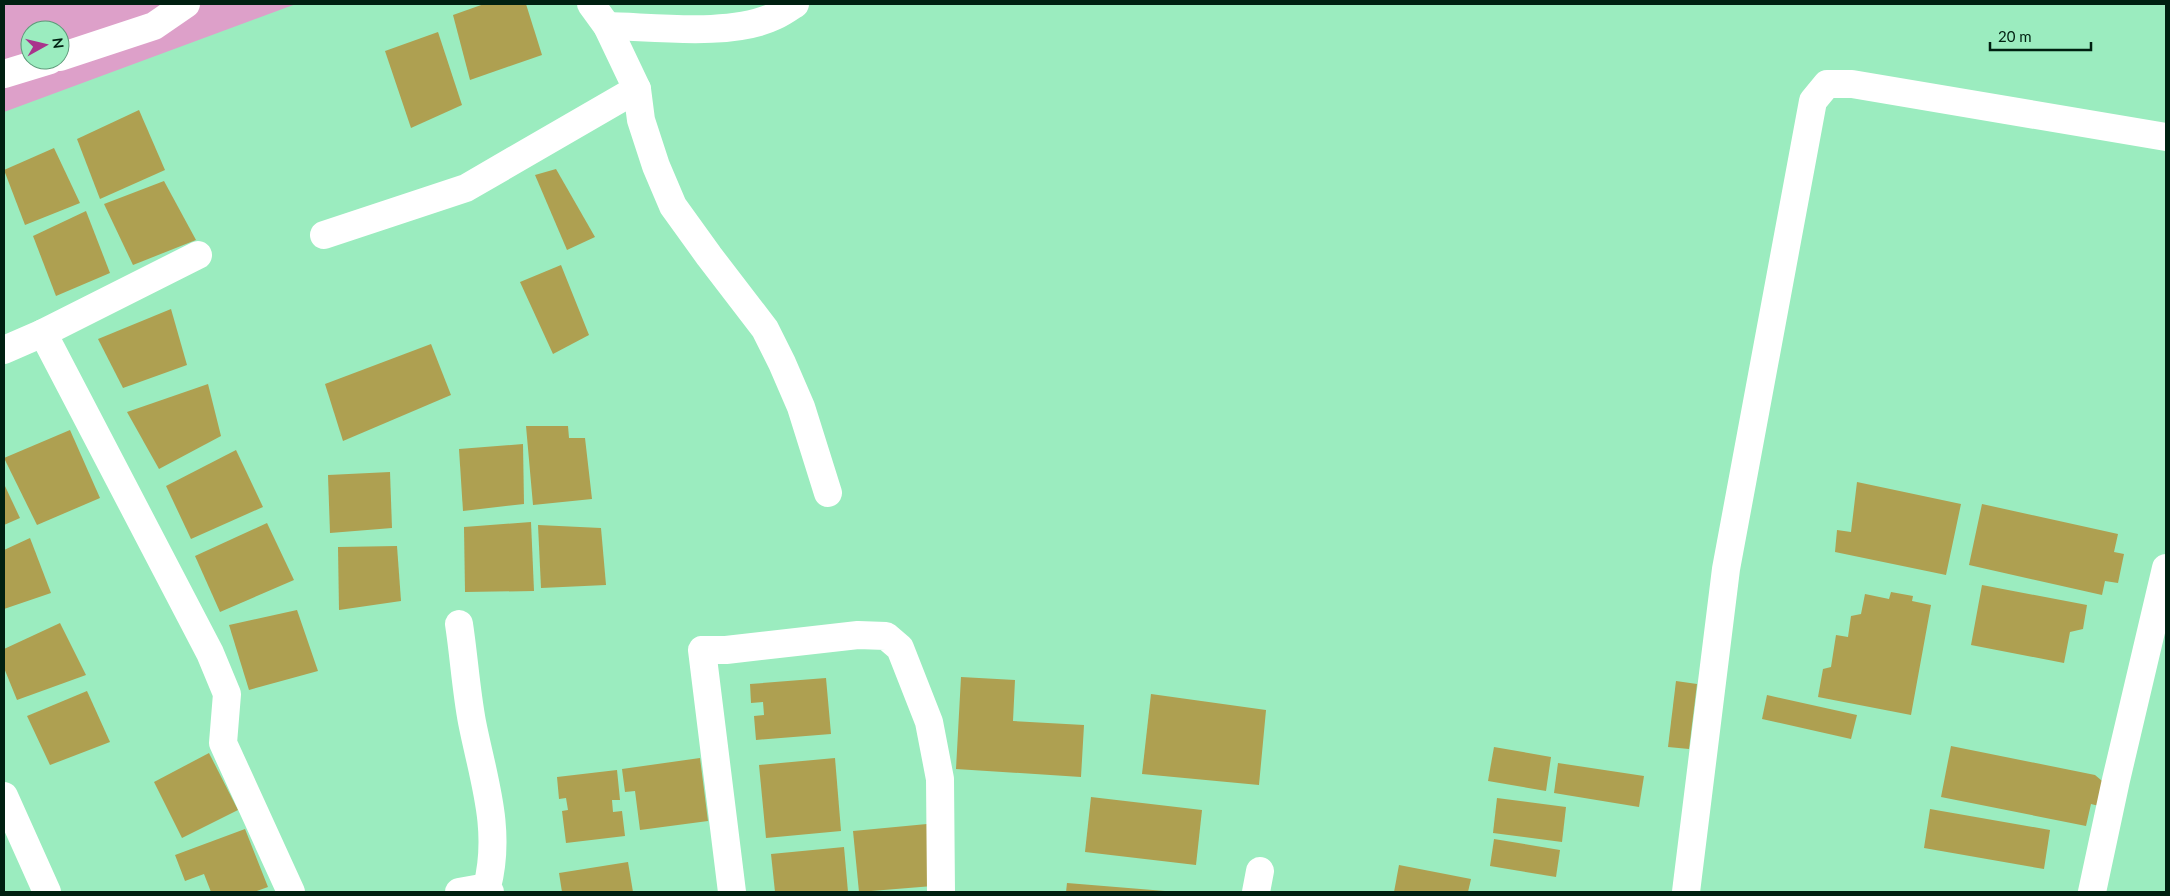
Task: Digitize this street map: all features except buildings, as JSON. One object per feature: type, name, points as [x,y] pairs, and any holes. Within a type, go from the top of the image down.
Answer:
[{"type":"street","points":[[70,54],[154,26],[186,4]]},
{"type":"street","points":[[591,4],[607,26],[637,89],[641,120],[656,166],[673,206],[765,329],[782,363],[801,407],[828,493]]},
{"type":"street","points":[[607,26],[722,29],[745,26],[775,16],[795,4]]},
{"type":"street","points":[[4,74],[20,69]]},
{"type":"street","points":[[1686,892],[1726,568],[1813,101],[1827,84],[1852,84],[2166,137]]},
{"type":"street","points":[[324,235],[466,188],[637,89]]},
{"type":"street","points":[[4,350],[43,333],[198,255]]},
{"type":"street","points":[[43,333],[210,654],[227,694],[223,742],[291,892]]},
{"type":"street","points":[[2092,892],[2116,780],[2166,568]]},
{"type":"street","points":[[459,624],[472,721],[489,795],[493,864],[489,890],[459,892]]},
{"type":"street","points":[[732,892],[702,650],[726,650],[858,635],[886,636],[900,648],[929,722],[940,779],[941,892]]},
{"type":"street","points":[[4,796],[47,892]]},
{"type":"shaded area","points":[[4,4],[296,4],[4,112]]}]
